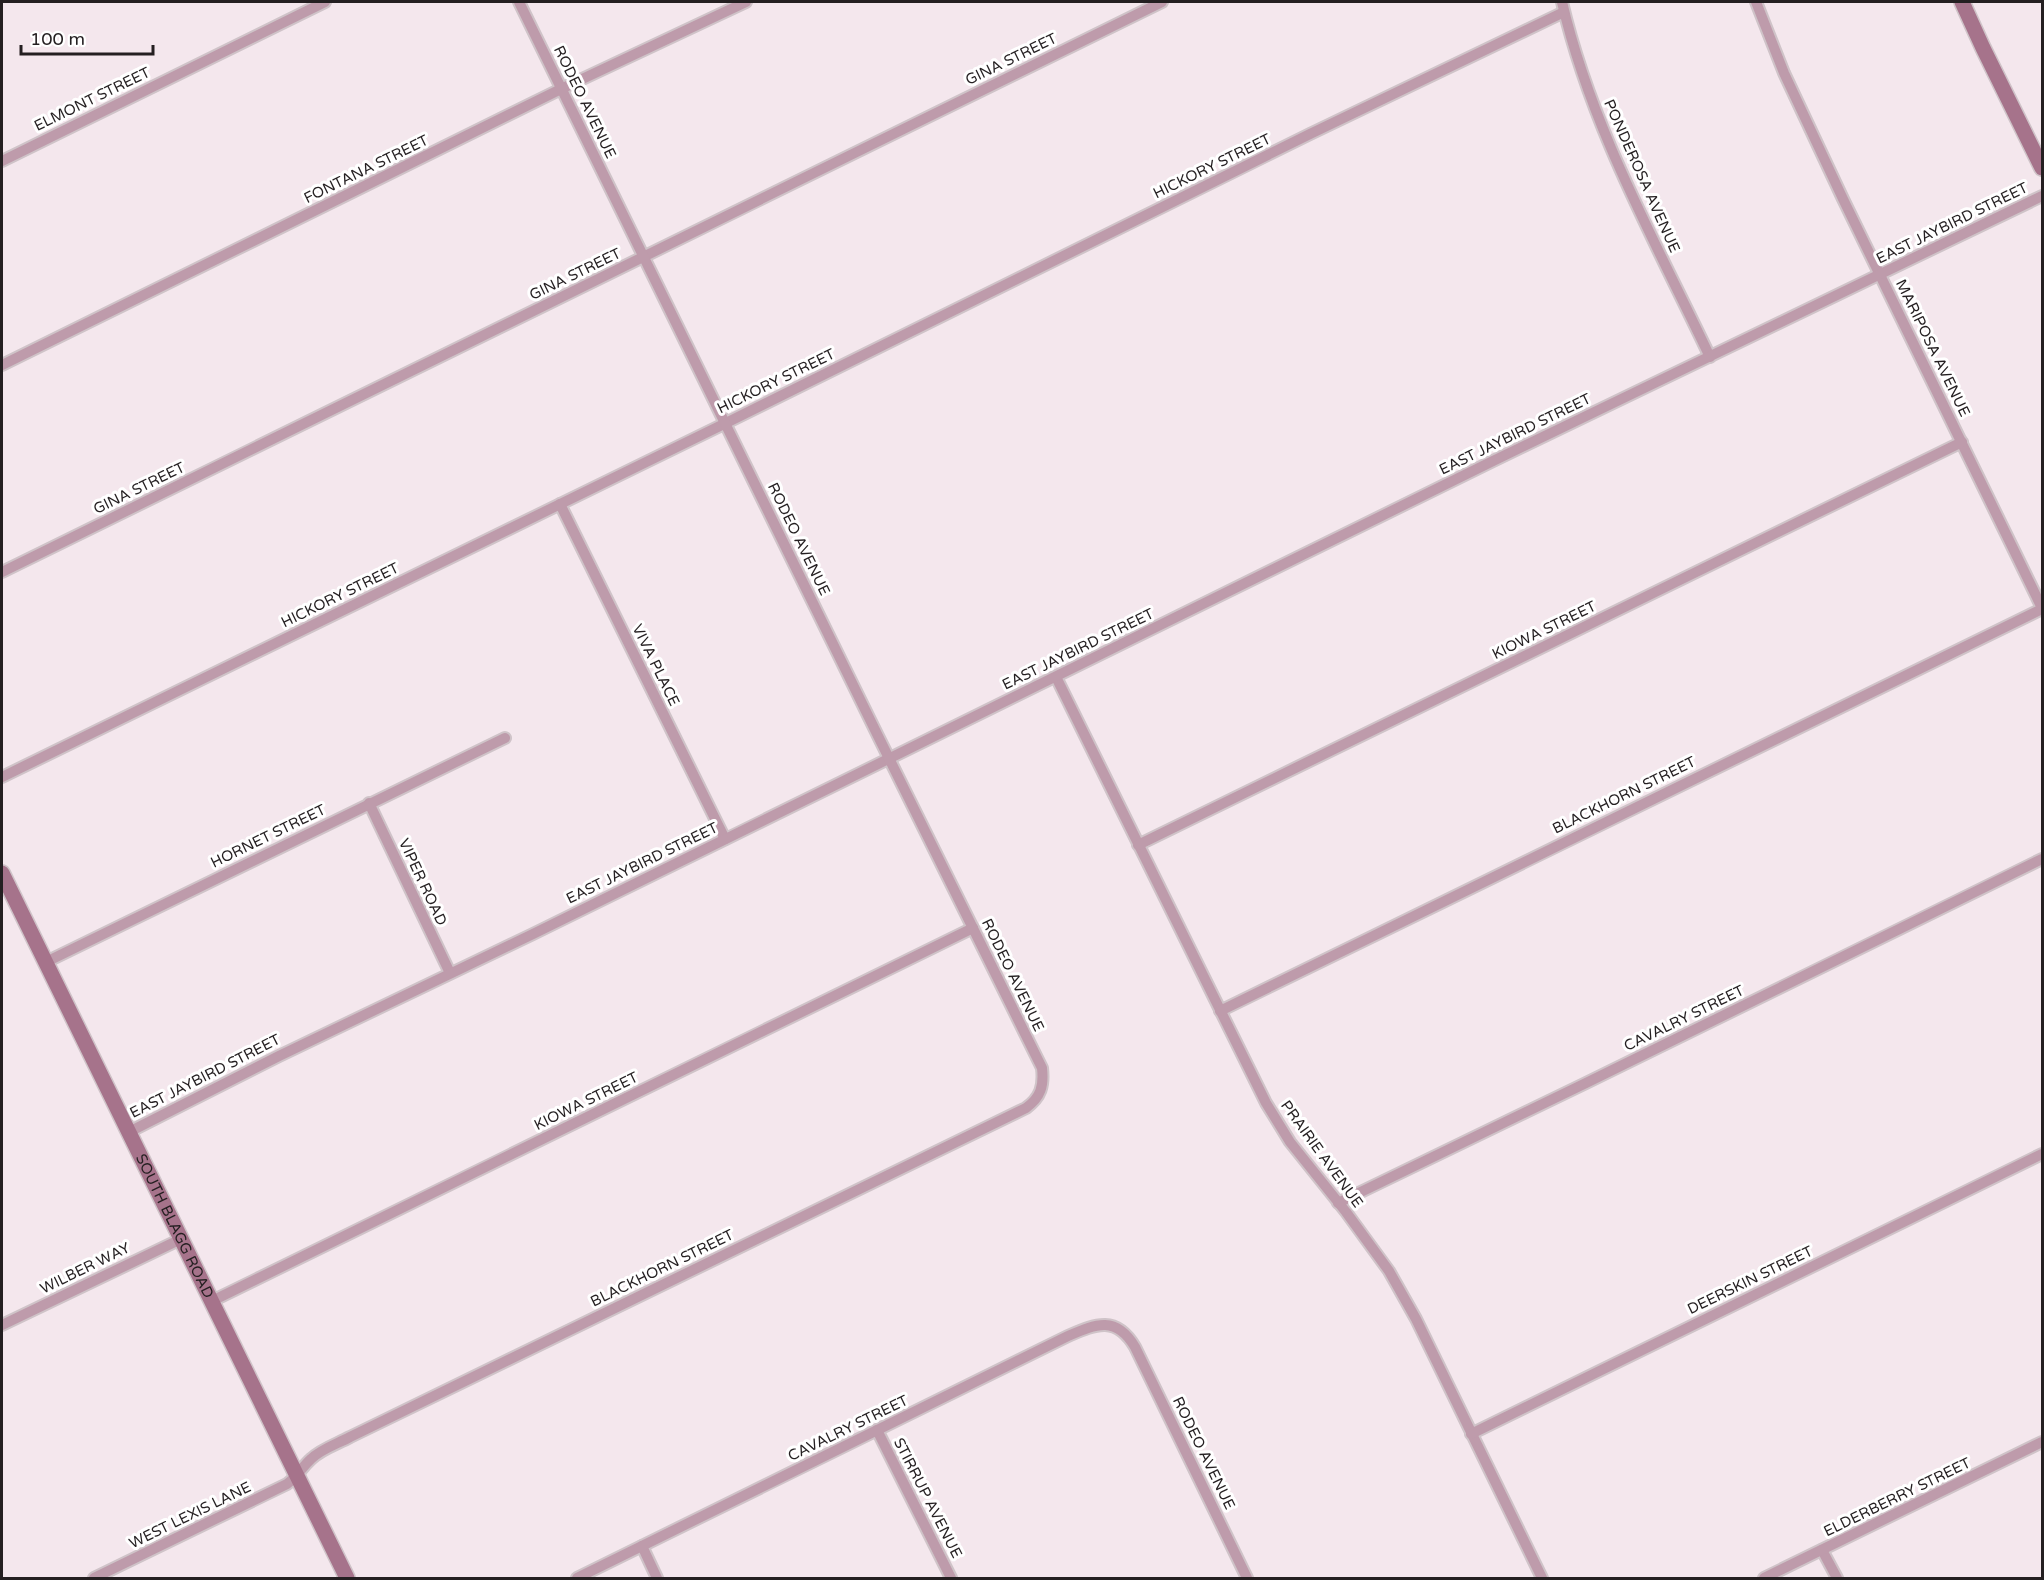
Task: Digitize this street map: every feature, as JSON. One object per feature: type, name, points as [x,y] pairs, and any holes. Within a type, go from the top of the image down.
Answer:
[{"type":"main road","points":[[1962,2],[2043,168]]},
{"type":"main road","name":"SOUTH BLAGG ROAD","points":[[2,873],[347,1578]]},
{"type":"street","name":"ELMONT STREET","points":[[2,160],[325,2]]},
{"type":"street","name":"RODEO AVENUE","points":[[519,2],[1042,1068],[1044,1080],[1042,1090]]},
{"type":"street","name":"FONTANA STREET","points":[[2,365],[726,6],[746,2]]},
{"type":"street","name":"GINA STREET","points":[[2,572],[1162,2]]},
{"type":"street","name":"MARIPOSA AVENUE","points":[[1756,2],[1784,73],[2043,608]]},
{"type":"street","name":"PONDEROSA AVENUE","points":[[1563,7],[1587,88],[1606,138],[1710,357]]},
{"type":"street","name":"HICKORY STREET","points":[[2,777],[726,423],[1563,7]]},
{"type":"street","name":"EAST JAYBIRD STREET","points":[[129,1132],[279,1056],[1493,461],[2043,196]]},
{"type":"street","name":"KIOWA STREET","points":[[1138,845],[1962,442]]},
{"type":"street","name":"VIVA PLACE","points":[[560,504],[725,839]]},
{"type":"street","name":"BLACKHORN STREET","points":[[1220,1011],[2043,608]]},
{"type":"street","name":"PRAIRIE AVENUE","points":[[1056,677],[1266,1103],[1290,1142],[1389,1272],[1416,1319],[1542,1578]]},
{"type":"street","name":"HORNET STREET","points":[[46,962],[505,738]]},
{"type":"street","name":"VIPER ROAD","points":[[369,803],[450,973]]},
{"type":"street","name":"CAVALRY STREET","points":[[1338,1203],[2043,859]]},
{"type":"street","name":"KIOWA STREET","points":[[212,1301],[973,928]]},
{"type":"street","name":"BLACKHORN STREET","points":[[298,1476],[309,1460],[317,1454],[1026,1108],[1036,1100],[1042,1090]]},
{"type":"street","name":"DEERSKIN STREET","points":[[1471,1434],[2043,1154]]},
{"type":"street","name":"WILBER WAY","points":[[2,1325],[181,1239]]},
{"type":"street","name":"CAVALRY STREET","points":[[577,1578],[1090,1327],[1102,1324],[1113,1326],[1122,1330],[1131,1341]]},
{"type":"street","name":"RODEO AVENUE","points":[[1131,1341],[1247,1578]]},
{"type":"street","name":"STIRRUP AVENUE","points":[[877,1430],[951,1578]]},
{"type":"street","name":"ELDERBERRY STREET","points":[[1764,1578],[2043,1442]]},
{"type":"street","name":"WEST LEXIS LANE","points":[[94,1578],[287,1484],[298,1476]]},
{"type":"street","points":[[642,1546],[657,1578]]},
{"type":"street","points":[[1822,1550],[1836,1578]]}]
